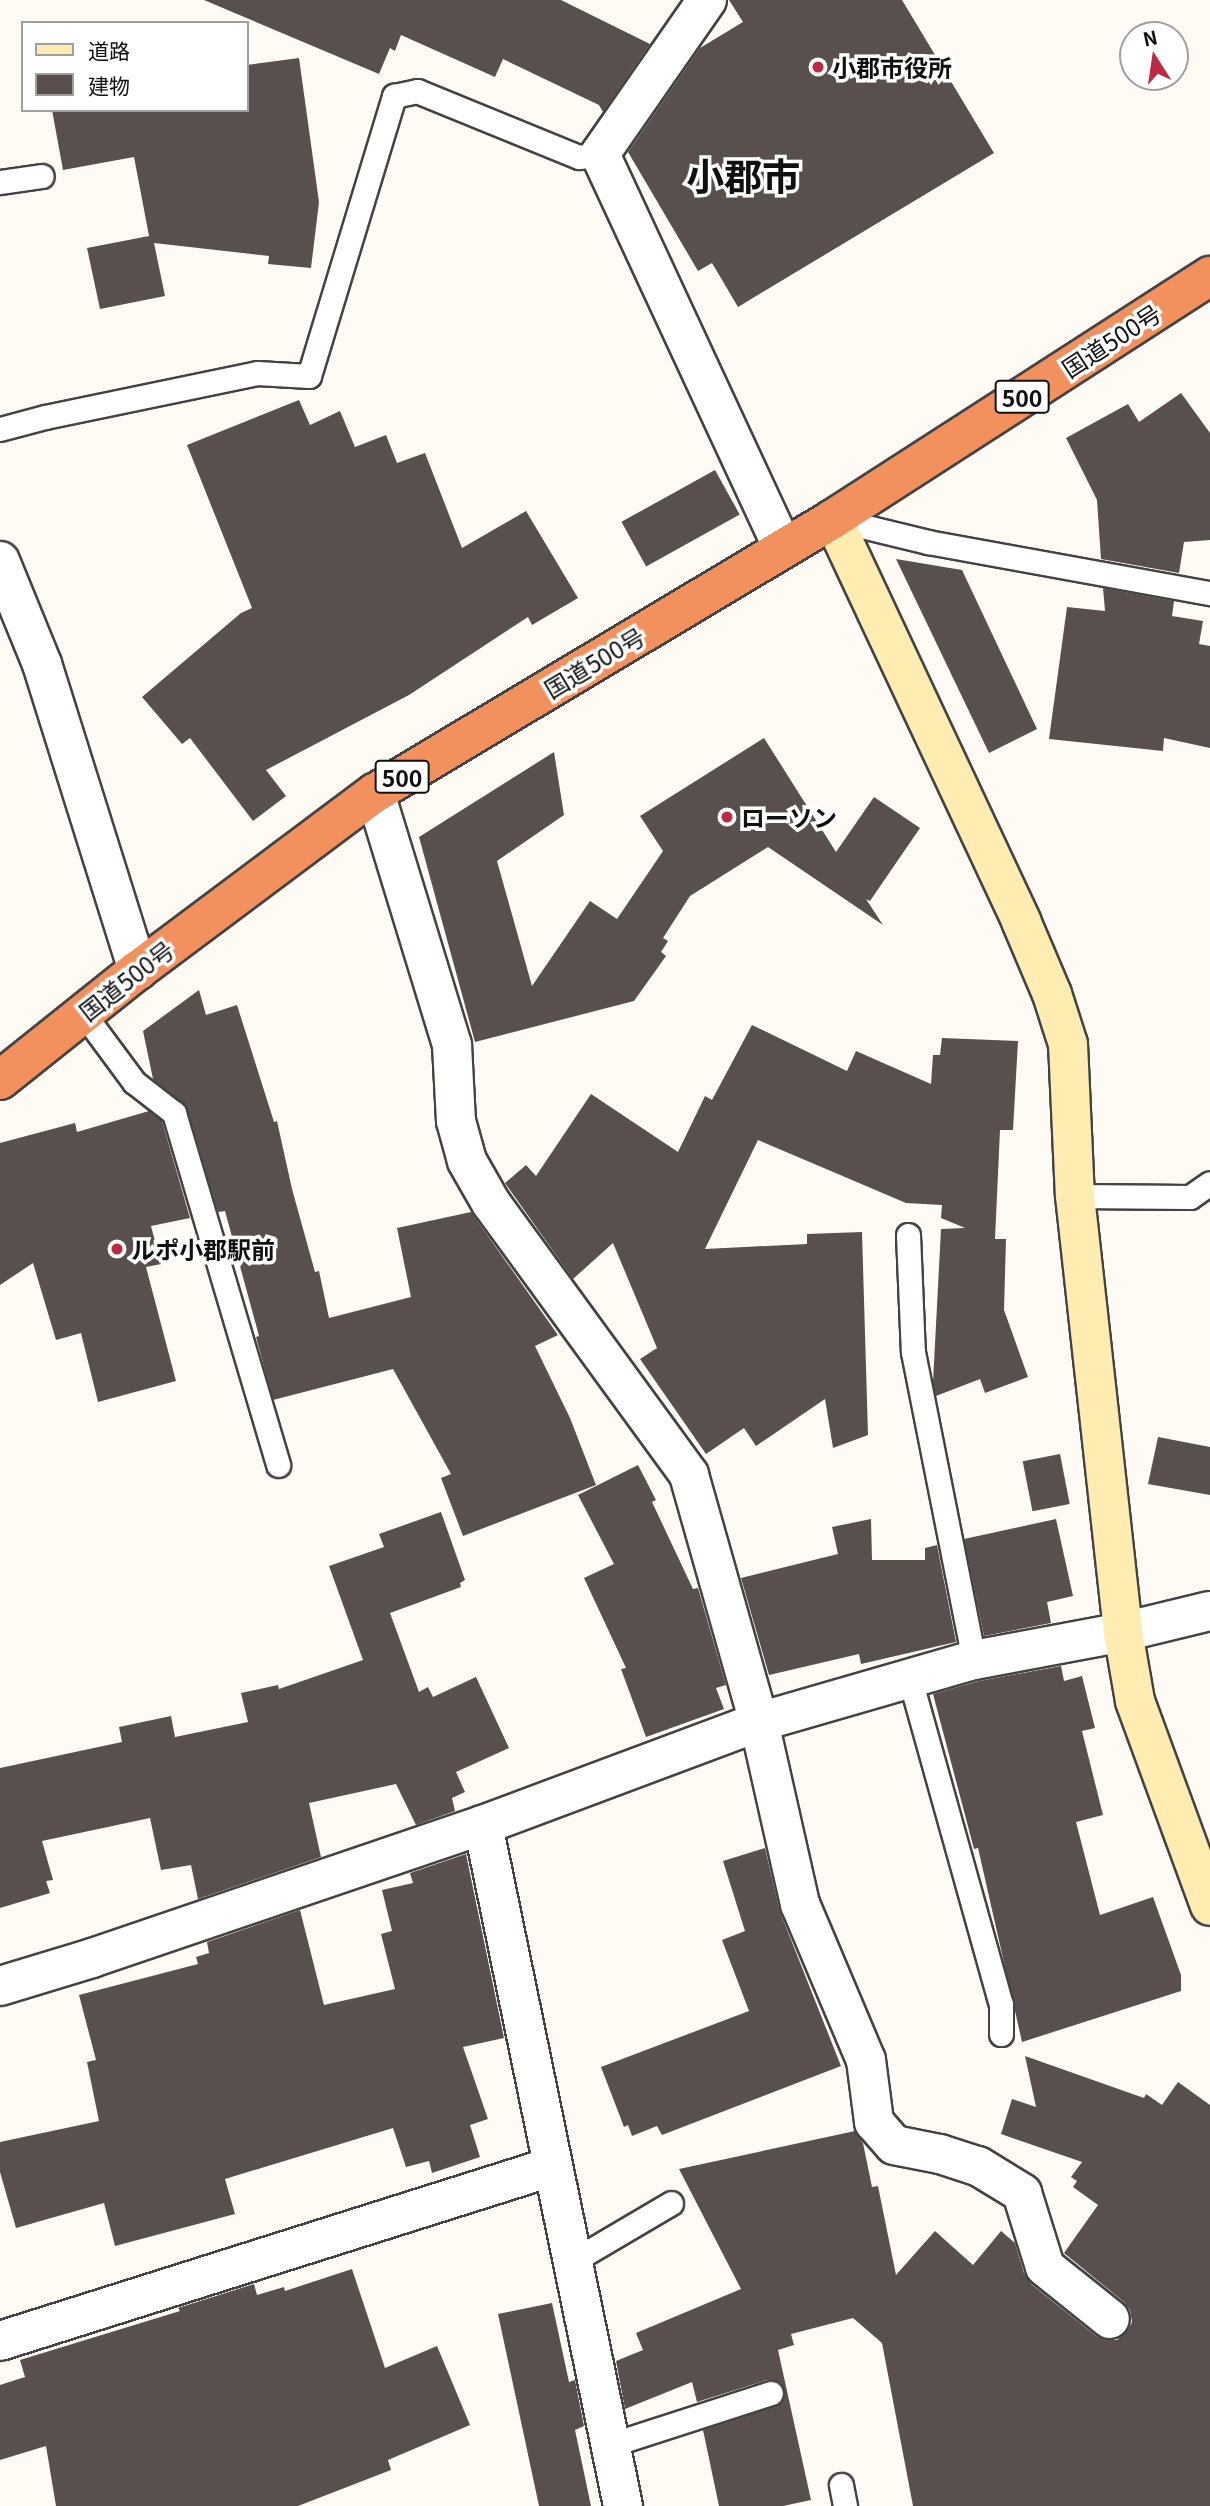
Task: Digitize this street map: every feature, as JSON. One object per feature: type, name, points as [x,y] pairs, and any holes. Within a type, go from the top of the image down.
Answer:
[{"type":"highway","name":"国道500号","points":[[0,1080],[138,970],[375,793],[833,519],[1210,276]]},
{"type":"street","points":[[707,0],[600,154],[783,549]]},
{"type":"street","points":[[833,519],[1052,994],[1068,1044],[1075,1196],[1123,1632],[1135,1701],[1210,1906]]},
{"type":"street","points":[[0,561],[42,664],[138,970]]},
{"type":"street","points":[[375,793],[452,1045],[456,1121],[467,1161],[491,1203],[689,1475],[759,1722],[800,1904],[866,2060],[874,2122],[894,2145],[940,2154],[978,2166],[1022,2193],[1045,2267],[1110,2319]]},
{"type":"street","points":[[0,1986],[92,1958],[483,1825],[759,1722],[974,1660],[1123,1632],[1210,1611]]},
{"type":"street","points":[[483,1825],[610,2445],[615,2505]]},
{"type":"street","points":[[0,2341],[551,2167]]},
{"type":"lane","points":[[0,429],[45,417],[257,373],[309,376],[394,96],[417,90],[579,156],[600,154]]},
{"type":"lane","points":[[0,182],[42,176]]},
{"type":"lane","points":[[833,519],[928,542],[1210,593]]},
{"type":"lane","points":[[83,1013],[134,1083],[174,1113],[278,1465]]},
{"type":"lane","points":[[1075,1196],[1190,1197],[1210,1183]]},
{"type":"lane","points":[[908,1235],[913,1352],[974,1660]]},
{"type":"lane","points":[[910,1679],[1001,2004],[1001,2034]]},
{"type":"lane","points":[[571,2262],[671,2203]]},
{"type":"lane","points":[[610,2445],[771,2393]]},
{"type":"building","points":[[204,0],[561,0],[650,44],[603,112],[599,105],[503,59],[495,77],[401,35],[395,51],[390,48],[379,74]]},
{"type":"building","points":[[729,0],[902,0],[994,153],[738,307],[712,263],[698,271],[628,152],[700,48],[743,22]]},
{"type":"building","points":[[299,58],[319,202],[311,268],[268,264],[269,256],[154,243],[165,296],[100,309],[87,248],[149,236],[134,157],[63,170],[52,112],[248,112],[248,65]]},
{"type":"building","points":[[1181,393],[1210,433],[1210,540],[1184,542],[1179,573],[1101,559],[1097,500],[1066,438],[1128,404],[1139,422]]},
{"type":"building","points":[[299,400],[310,425],[340,411],[355,447],[386,435],[397,463],[425,453],[462,548],[526,511],[578,598],[532,625],[528,617],[409,695],[266,770],[286,796],[253,821],[190,738],[182,744],[142,697],[241,613],[252,608],[187,445]]},
{"type":"building","points":[[715,470],[740,515],[646,566],[621,522]]},
{"type":"building","points":[[896,559],[962,570],[1037,729],[989,753]]},
{"type":"building","points":[[1103,588],[1174,601],[1172,616],[1203,621],[1199,644],[1210,646],[1210,748],[1164,738],[1163,751],[1049,739],[1067,607],[1105,611]]},
{"type":"building","points":[[764,738],[836,852],[874,797],[920,828],[870,901],[866,899],[883,925],[768,847],[690,896],[663,938],[668,941],[661,952],[666,956],[634,1001],[475,1042],[419,837],[554,752],[564,815],[497,861],[532,986],[590,901],[617,919],[663,851],[640,816]]},
{"type":"building","points":[[199,990],[206,1015],[237,1005],[274,1122],[277,1121],[292,1189],[315,1272],[319,1271],[329,1318],[411,1297],[397,1228],[471,1212],[558,1335],[535,1346],[570,1418],[596,1485],[463,1536],[441,1478],[451,1474],[393,1369],[273,1400],[256,1337],[259,1336],[225,1211],[218,1212],[187,1108],[153,1079],[143,1031]]},
{"type":"building","points":[[752,1025],[847,1071],[856,1051],[931,1084],[933,1055],[940,1055],[942,1038],[1018,1041],[1013,1130],[1000,1130],[995,1239],[1006,1239],[1004,1310],[1028,1377],[985,1393],[980,1379],[936,1396],[933,1382],[941,1229],[965,1228],[941,1218],[942,1205],[906,1203],[758,1140],[705,1249],[807,1244],[807,1234],[862,1232],[868,1435],[833,1448],[825,1399],[756,1446],[744,1428],[706,1454],[640,1359],[657,1348],[613,1243],[573,1279],[505,1183],[526,1165],[536,1176],[591,1094],[678,1152],[705,1096],[712,1100]]},
{"type":"building","points":[[149,1111],[162,1121],[190,1218],[151,1226],[161,1264],[146,1267],[176,1381],[98,1402],[81,1333],[56,1340],[33,1263],[0,1285],[0,1143],[75,1123],[77,1132]]},
{"type":"building","points":[[1158,1437],[1210,1447],[1210,1495],[1148,1484]]},
{"type":"building","points":[[1060,1454],[1070,1504],[1032,1511],[1023,1461]]},
{"type":"building","points":[[638,1465],[656,1500],[652,1502],[693,1589],[698,1588],[726,1685],[716,1688],[724,1709],[646,1737],[621,1669],[626,1668],[584,1578],[614,1564],[578,1495]]},
{"type":"building","points":[[441,1512],[465,1580],[460,1583],[461,1587],[390,1613],[419,1692],[428,1687],[433,1697],[476,1677],[509,1748],[456,1772],[465,1792],[452,1798],[455,1811],[416,1825],[396,1784],[309,1803],[321,1857],[198,1899],[191,1865],[161,1870],[150,1818],[42,1841],[53,1880],[46,1881],[50,1893],[0,1908],[0,1768],[122,1742],[119,1727],[171,1716],[175,1737],[248,1722],[241,1693],[278,1685],[279,1689],[363,1660],[329,1566],[384,1547],[379,1534]]},
{"type":"building","points":[[871,1519],[872,1560],[925,1560],[925,1548],[937,1545],[956,1642],[861,1664],[859,1654],[769,1675],[741,1578],[838,1554],[832,1527]]},
{"type":"building","points":[[1056,1519],[1073,1596],[1047,1602],[1051,1623],[984,1636],[964,1539]]},
{"type":"building","points":[[1061,1666],[1064,1681],[1082,1676],[1095,1728],[1082,1731],[1103,1815],[1076,1822],[1100,1915],[1153,1897],[1181,1975],[1181,1991],[1022,2042],[978,1848],[974,1849],[933,1694],[979,1681]]},
{"type":"building","points":[[765,1848],[780,1912],[841,2066],[662,2135],[657,2126],[632,2136],[628,2125],[624,2127],[601,2067],[749,2011],[722,1940],[745,1931],[723,1861]]},
{"type":"building","points":[[466,1854],[504,2038],[463,2047],[488,2119],[470,2125],[480,2157],[432,2173],[429,2161],[406,2167],[393,2128],[225,2179],[235,2214],[115,2246],[104,2203],[16,2228],[0,2172],[0,2142],[99,2121],[87,2062],[96,2060],[79,1995],[198,1964],[196,1957],[209,1953],[207,1942],[300,1910],[324,2005],[395,1989],[381,1934],[392,1931],[382,1890],[413,1883],[410,1873]]},
{"type":"building","points":[[1025,2056],[1144,2098],[1146,2094],[1162,2105],[1178,2082],[1210,2105],[1210,2506],[913,2506],[882,2343],[853,2318],[791,2334],[794,2345],[778,2350],[811,2500],[783,2506],[719,2506],[703,2430],[776,2406],[785,2395],[781,2383],[767,2380],[697,2402],[692,2382],[625,2409],[616,2361],[643,2350],[636,2333],[741,2289],[679,2169],[855,2131],[863,2143],[872,2187],[878,2186],[896,2275],[935,2231],[973,2265],[1001,2231],[1015,2243],[1024,2273],[1031,2284],[1096,2336],[1117,2340],[1127,2332],[1132,2322],[1130,2310],[1124,2302],[1064,2253],[1098,2205],[1073,2187],[1077,2181],[1071,2177],[1082,2162],[1001,2134],[1012,2099],[1036,2107]]},
{"type":"building","points":[[352,2269],[385,2368],[437,2346],[470,2425],[388,2460],[391,2470],[298,2506],[56,2506],[46,2446],[0,2460],[0,2385],[25,2377],[20,2360],[180,2311],[178,2308],[254,2284],[257,2295],[284,2287],[285,2291]]},
{"type":"building","points":[[552,2303],[569,2382],[575,2380],[584,2426],[575,2430],[591,2506],[539,2506],[498,2314]]},
{"type":"place","name":"小郡市役所","points":[[818,67]]},
{"type":"place","name":"ローソン","points":[[727,817]]},
{"type":"place","name":"ルポ小郡駅前","points":[[117,1249]]},
{"type":"district","name":"小郡市","points":[[743,175]]}]
